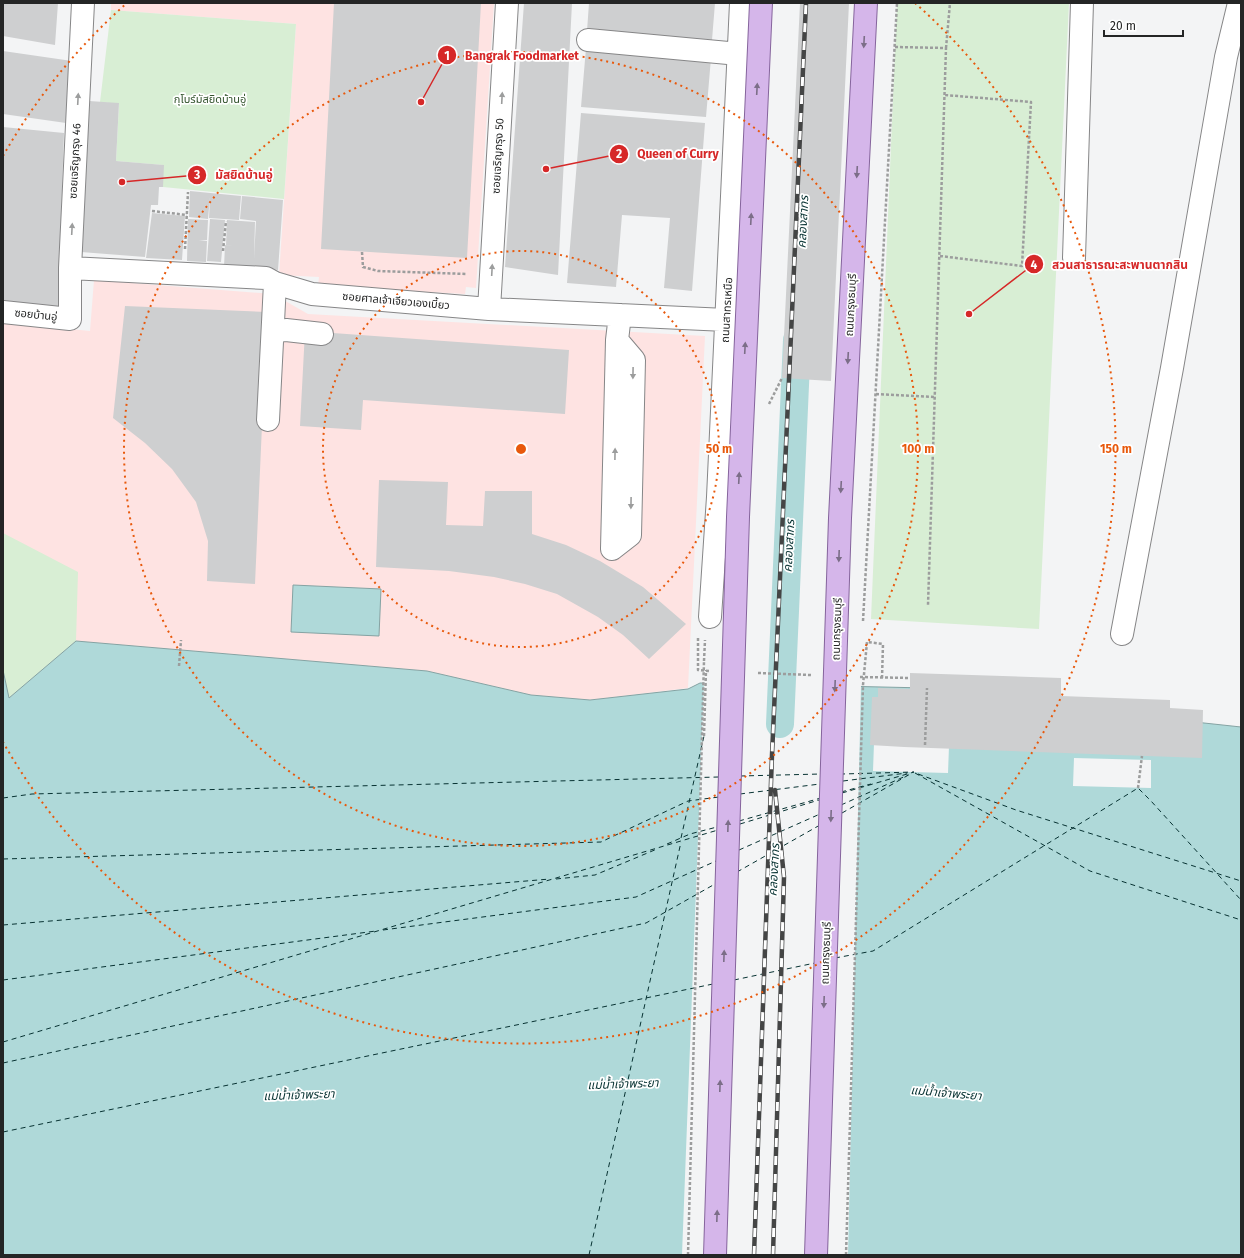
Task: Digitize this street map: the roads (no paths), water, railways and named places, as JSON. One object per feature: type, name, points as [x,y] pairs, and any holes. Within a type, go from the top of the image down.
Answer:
[{"type":"main road","points":[[715,1255],[738,517],[761,3]]},
{"type":"main road","name":"ถนนกรุงธนบุรี","points":[[816,1255],[840,518],[866,3]]},
{"type":"street","name":"ซอยเจริญกรุง 46","points":[[70,319],[70,268],[83,3]]},
{"type":"street","name":"ซอยเจริญกรุง 50","points":[[489,309],[507,3]]},
{"type":"street","name":"ถนนสาทรเหนือ","points":[[710,617],[718,497],[741,3]]},
{"type":"street","points":[[1074,258],[1082,3]]},
{"type":"street","points":[[1122,634],[1172,368],[1226,57],[1239,3]]},
{"type":"street","points":[[588,40],[739,54]]},
{"type":"street","name":"ซอยศาลเจ้าเจียวเองเบี้ยว","points":[[70,268],[266,278],[275,283],[312,294],[489,309],[726,320]]},
{"type":"street","points":[[268,420],[275,283]]},
{"type":"street","name":"ซอยบ้านอู่","points":[[3,312],[70,319]]},
{"type":"street","points":[[617,340],[634,360],[630,535],[612,549],[617,340],[620,315]]},
{"type":"street","points":[[273,332],[286,330],[322,334]]},
{"type":"water","points":[[293,585],[381,589],[379,636],[291,632]]},
{"type":"water","name":"แม่น้ำเจ้าพระยา","points":[[76,641],[427,671],[531,695],[590,700],[688,689],[700,683],[927,688],[1056,707],[1241,727],[1241,1255],[3,1255],[3,670],[9,698]]},
{"type":"waterway","name":"คลองสาทร","points":[[780,724],[797,340]]},
{"type":"railway","points":[[754,1255],[772,755],[806,3]]},
{"type":"railway","points":[[773,1255],[784,877],[775,790]]},
{"type":"place","name":"Bangrak Foodmarket","points":[[421,102]]},
{"type":"place","name":"Queen of Curry","points":[[546,169]]},
{"type":"place","name":"มัสยิดบ้านอู่","points":[[122,182]]},
{"type":"place","name":"สวนสาธารณะสะพานตากสิน","points":[[969,314]]},
{"type":"park label","name":"กุโบร์มัสยิดบ้านอู่","points":[[210,99]]}]
